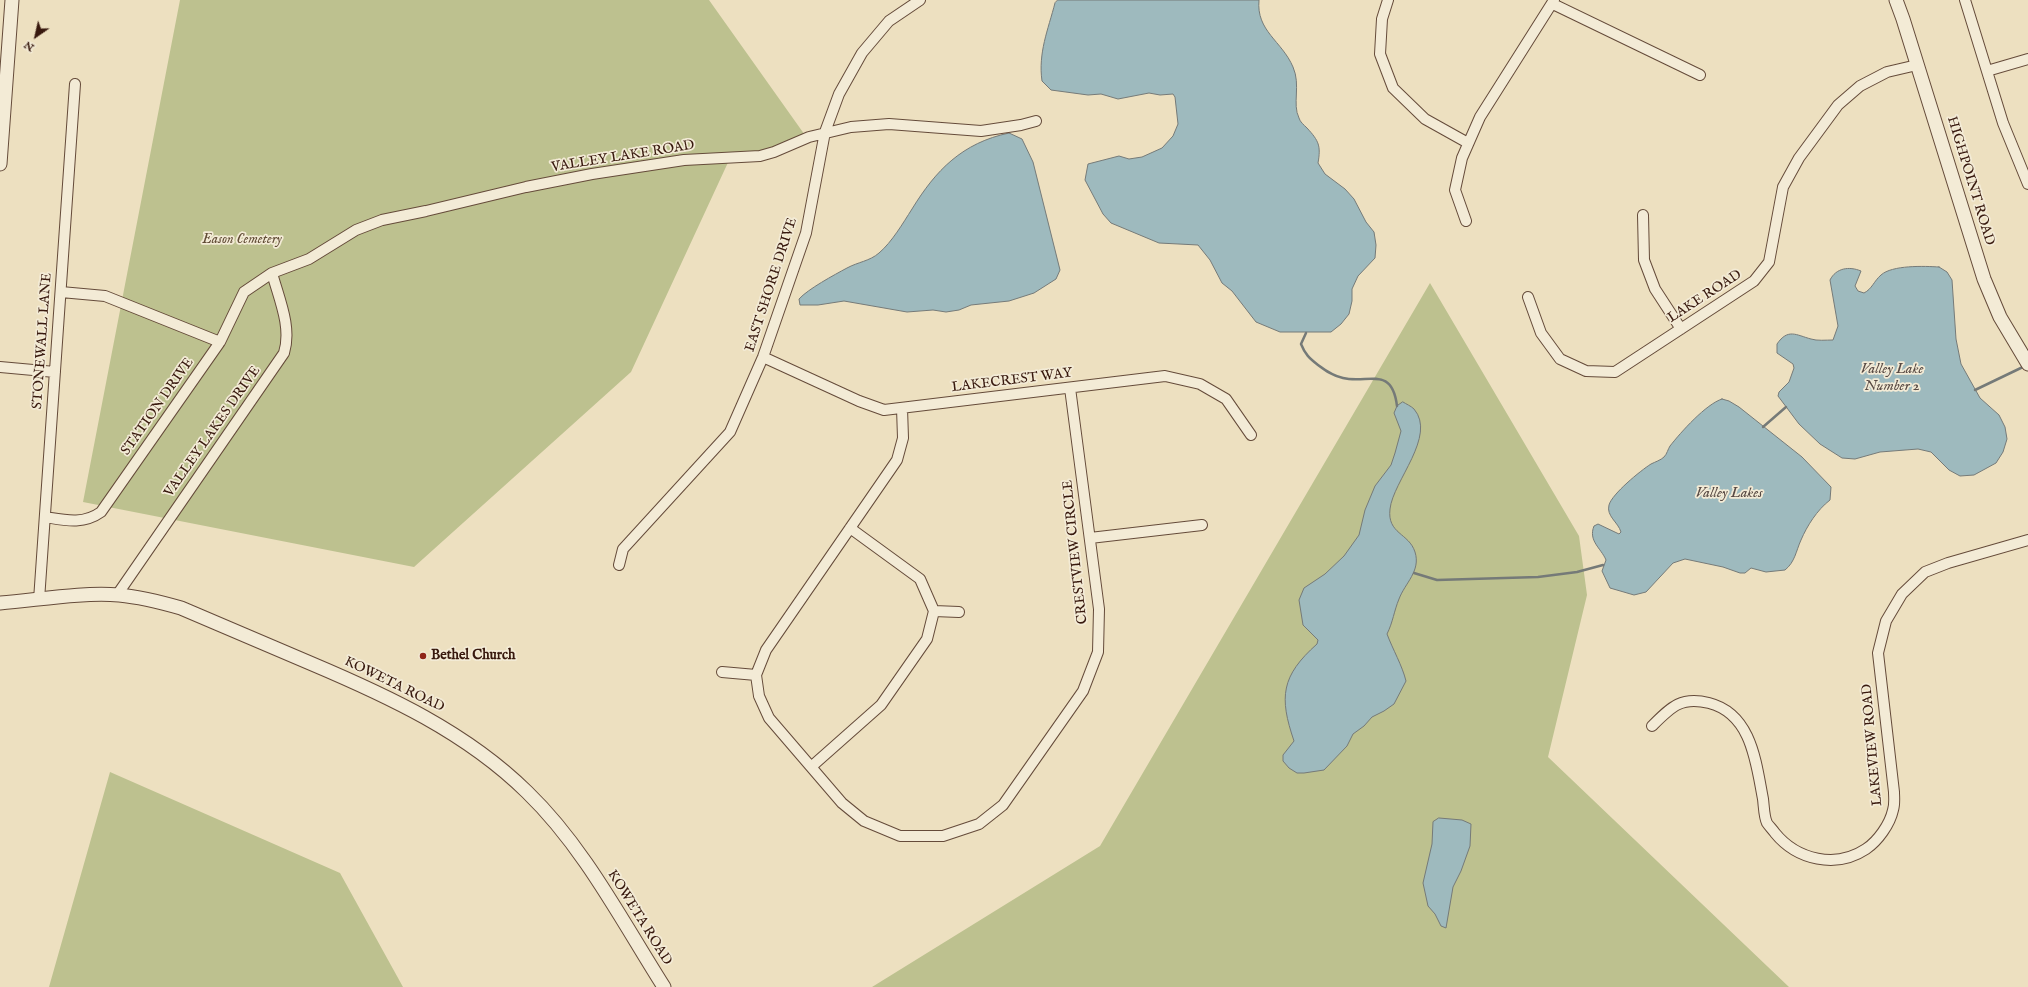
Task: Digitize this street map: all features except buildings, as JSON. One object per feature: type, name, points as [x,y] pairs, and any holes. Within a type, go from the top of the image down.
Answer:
[{"type":"street","points":[[0,164],[5,28],[12,0]]},
{"type":"street","name":"EAST SHORE DRIVE","points":[[619,565],[623,549],[730,432],[763,357],[806,233],[825,132],[839,94],[862,54],[889,21],[920,0]]},
{"type":"street","points":[[1388,0],[1382,19],[1380,54],[1393,88],[1425,119],[1468,143]]},
{"type":"street","name":"HIGHPOINT ROAD","points":[[1896,0],[1984,279],[2000,317],[2028,364]]},
{"type":"street","points":[[1965,0],[2003,123],[2028,184]]},
{"type":"street","points":[[1466,221],[1455,190],[1462,158],[1468,143],[1480,117],[1554,2],[1700,75]]},
{"type":"street","points":[[1987,71],[2028,58]]},
{"type":"street","name":"LAKE ROAD","points":[[1528,297],[1541,333],[1560,359],[1586,371],[1615,372],[1754,282],[1769,262],[1783,187],[1799,158],[1838,105],[1860,86],[1867,82],[1887,72],[1917,65]]},
{"type":"street","name":"STONEWALL LANE","points":[[39,600],[75,84]]},
{"type":"street","name":"VALLEY LAKE ROAD","points":[[272,273],[309,259],[356,230],[382,220],[526,187],[592,174],[684,160],[760,156],[825,132],[851,127],[889,124],[981,131],[1021,125],[1036,120]]},
{"type":"street","points":[[1643,215],[1644,260],[1654,289],[1681,330]]},
{"type":"street","name":"STATION DRIVE","points":[[45,517],[72,521],[86,520],[101,512],[220,342],[244,292],[272,273]]},
{"type":"street","name":"VALLEY LAKES DRIVE","points":[[117,595],[284,353],[287,342],[287,330],[272,273]]},
{"type":"street","points":[[60,292],[105,296],[220,342]]},
{"type":"street","name":"LAKECREST WAY","points":[[763,357],[884,410],[1165,376],[1200,384],[1226,398],[1251,435]]},
{"type":"street","points":[[0,367],[55,372]]},
{"type":"street","name":"CRESTVIEW CIRCLE","points":[[902,408],[903,438],[897,460],[766,650],[756,675],[759,696],[769,718],[842,803],[864,821],[900,836],[943,836],[979,824],[1003,805],[1083,691],[1098,652],[1099,609],[1070,388]]},
{"type":"street","points":[[1090,538],[1202,525]]},
{"type":"street","points":[[811,767],[881,705],[928,639],[934,611],[920,580],[850,528]]},
{"type":"street","name":"LAKEVIEW ROAD","points":[[1652,726],[1673,705],[1697,700],[1719,706],[1741,723],[1744,729],[1754,753],[1767,823],[1782,841],[1806,856],[1834,861],[1856,856],[1874,843],[1885,827],[1894,809],[1894,792],[1878,653],[1886,621],[1902,594],[1925,572],[1948,563],[2028,540]]},
{"type":"street","name":"KOWETA ROAD","points":[[0,603],[117,595],[149,599],[181,608],[366,687],[430,720],[487,757],[529,793],[565,834],[664,987]]},
{"type":"street","points":[[934,611],[959,612]]},
{"type":"street","points":[[722,672],[756,675]]},
{"type":"green space","name":"Eason Cemetery","points":[[180,0],[709,0],[807,138],[784,152],[731,156],[631,372],[414,567],[83,502]]},
{"type":"green space","points":[[1430,283],[1579,536],[1587,595],[1548,757],[1789,987],[872,987],[1100,846]]},
{"type":"green space","points":[[110,772],[340,873],[403,987],[49,987]]},
{"type":"water","points":[[1058,0],[1259,0],[1259,11],[1266,28],[1283,50],[1293,67],[1296,81],[1297,113],[1300,121],[1317,140],[1319,148],[1318,163],[1325,174],[1345,189],[1354,199],[1366,222],[1374,232],[1376,245],[1375,258],[1358,276],[1352,289],[1352,301],[1349,314],[1341,324],[1331,332],[1280,332],[1256,322],[1232,291],[1222,283],[1210,260],[1198,245],[1159,243],[1111,223],[1103,214],[1085,180],[1088,164],[1119,156],[1129,159],[1142,157],[1162,148],[1173,136],[1178,124],[1175,97],[1173,94],[1160,95],[1149,93],[1118,99],[1101,94],[1088,95],[1051,90],[1042,81],[1041,61],[1055,3]]},
{"type":"water","points":[[1009,133],[1022,139],[1033,162],[1060,270],[1056,279],[1034,293],[1009,301],[971,305],[959,310],[946,312],[933,310],[907,312],[844,301],[818,305],[800,305],[799,299],[803,295],[828,278],[851,266],[872,258],[884,249],[921,195],[941,170],[952,160],[977,144]]},
{"type":"water","name":"Valley Lake Number 2","points":[[1925,266],[1939,267],[1947,272],[1952,280],[1956,339],[1961,364],[1980,398],[1999,415],[2005,427],[2007,439],[2003,452],[1996,463],[1974,475],[1960,476],[1949,470],[1931,452],[1918,449],[1880,452],[1855,459],[1842,458],[1820,444],[1799,424],[1778,396],[1779,392],[1789,382],[1794,368],[1793,364],[1777,353],[1777,344],[1781,339],[1789,334],[1813,340],[1833,340],[1838,326],[1830,280],[1836,273],[1843,269],[1848,268],[1861,271],[1855,286],[1858,291],[1864,293],[1881,275],[1893,269]]},
{"type":"water","name":"Valley Lakes","points":[[1722,399],[1739,407],[1802,457],[1831,487],[1830,500],[1821,508],[1809,524],[1793,560],[1785,570],[1766,572],[1751,568],[1745,573],[1740,573],[1723,567],[1685,559],[1673,563],[1646,592],[1634,595],[1610,588],[1602,571],[1606,560],[1594,540],[1594,526],[1598,524],[1619,534],[1621,532],[1620,528],[1609,512],[1611,500],[1640,472],[1664,457],[1670,446],[1701,412]]},
{"type":"water","points":[[1403,402],[1414,409],[1420,420],[1420,432],[1412,459],[1393,498],[1390,509],[1390,517],[1395,529],[1412,546],[1415,552],[1416,565],[1412,577],[1399,599],[1387,634],[1406,681],[1394,704],[1372,717],[1364,726],[1353,734],[1347,746],[1324,770],[1297,773],[1289,768],[1283,761],[1283,755],[1294,741],[1286,712],[1286,688],[1296,666],[1317,644],[1318,640],[1303,625],[1299,600],[1304,588],[1325,574],[1344,556],[1359,535],[1365,510],[1375,486],[1391,465],[1395,453],[1401,431],[1394,413],[1397,406]]},
{"type":"water","points":[[1439,818],[1462,820],[1471,824],[1470,846],[1461,871],[1453,887],[1446,928],[1441,926],[1435,914],[1428,906],[1423,883],[1432,844],[1433,822]]},
{"type":"waterway","points":[[1306,333],[1301,344],[1310,358],[1330,373],[1339,377],[1352,379],[1378,379],[1384,381],[1390,385],[1394,393],[1397,406]]},
{"type":"waterway","points":[[1975,390],[2025,366]]},
{"type":"waterway","points":[[1763,427],[1786,407]]},
{"type":"waterway","points":[[1414,573],[1437,580],[1538,577],[1577,572],[1603,565]]},
{"type":"place","name":"Bethel Church","points":[[423,656]]}]
